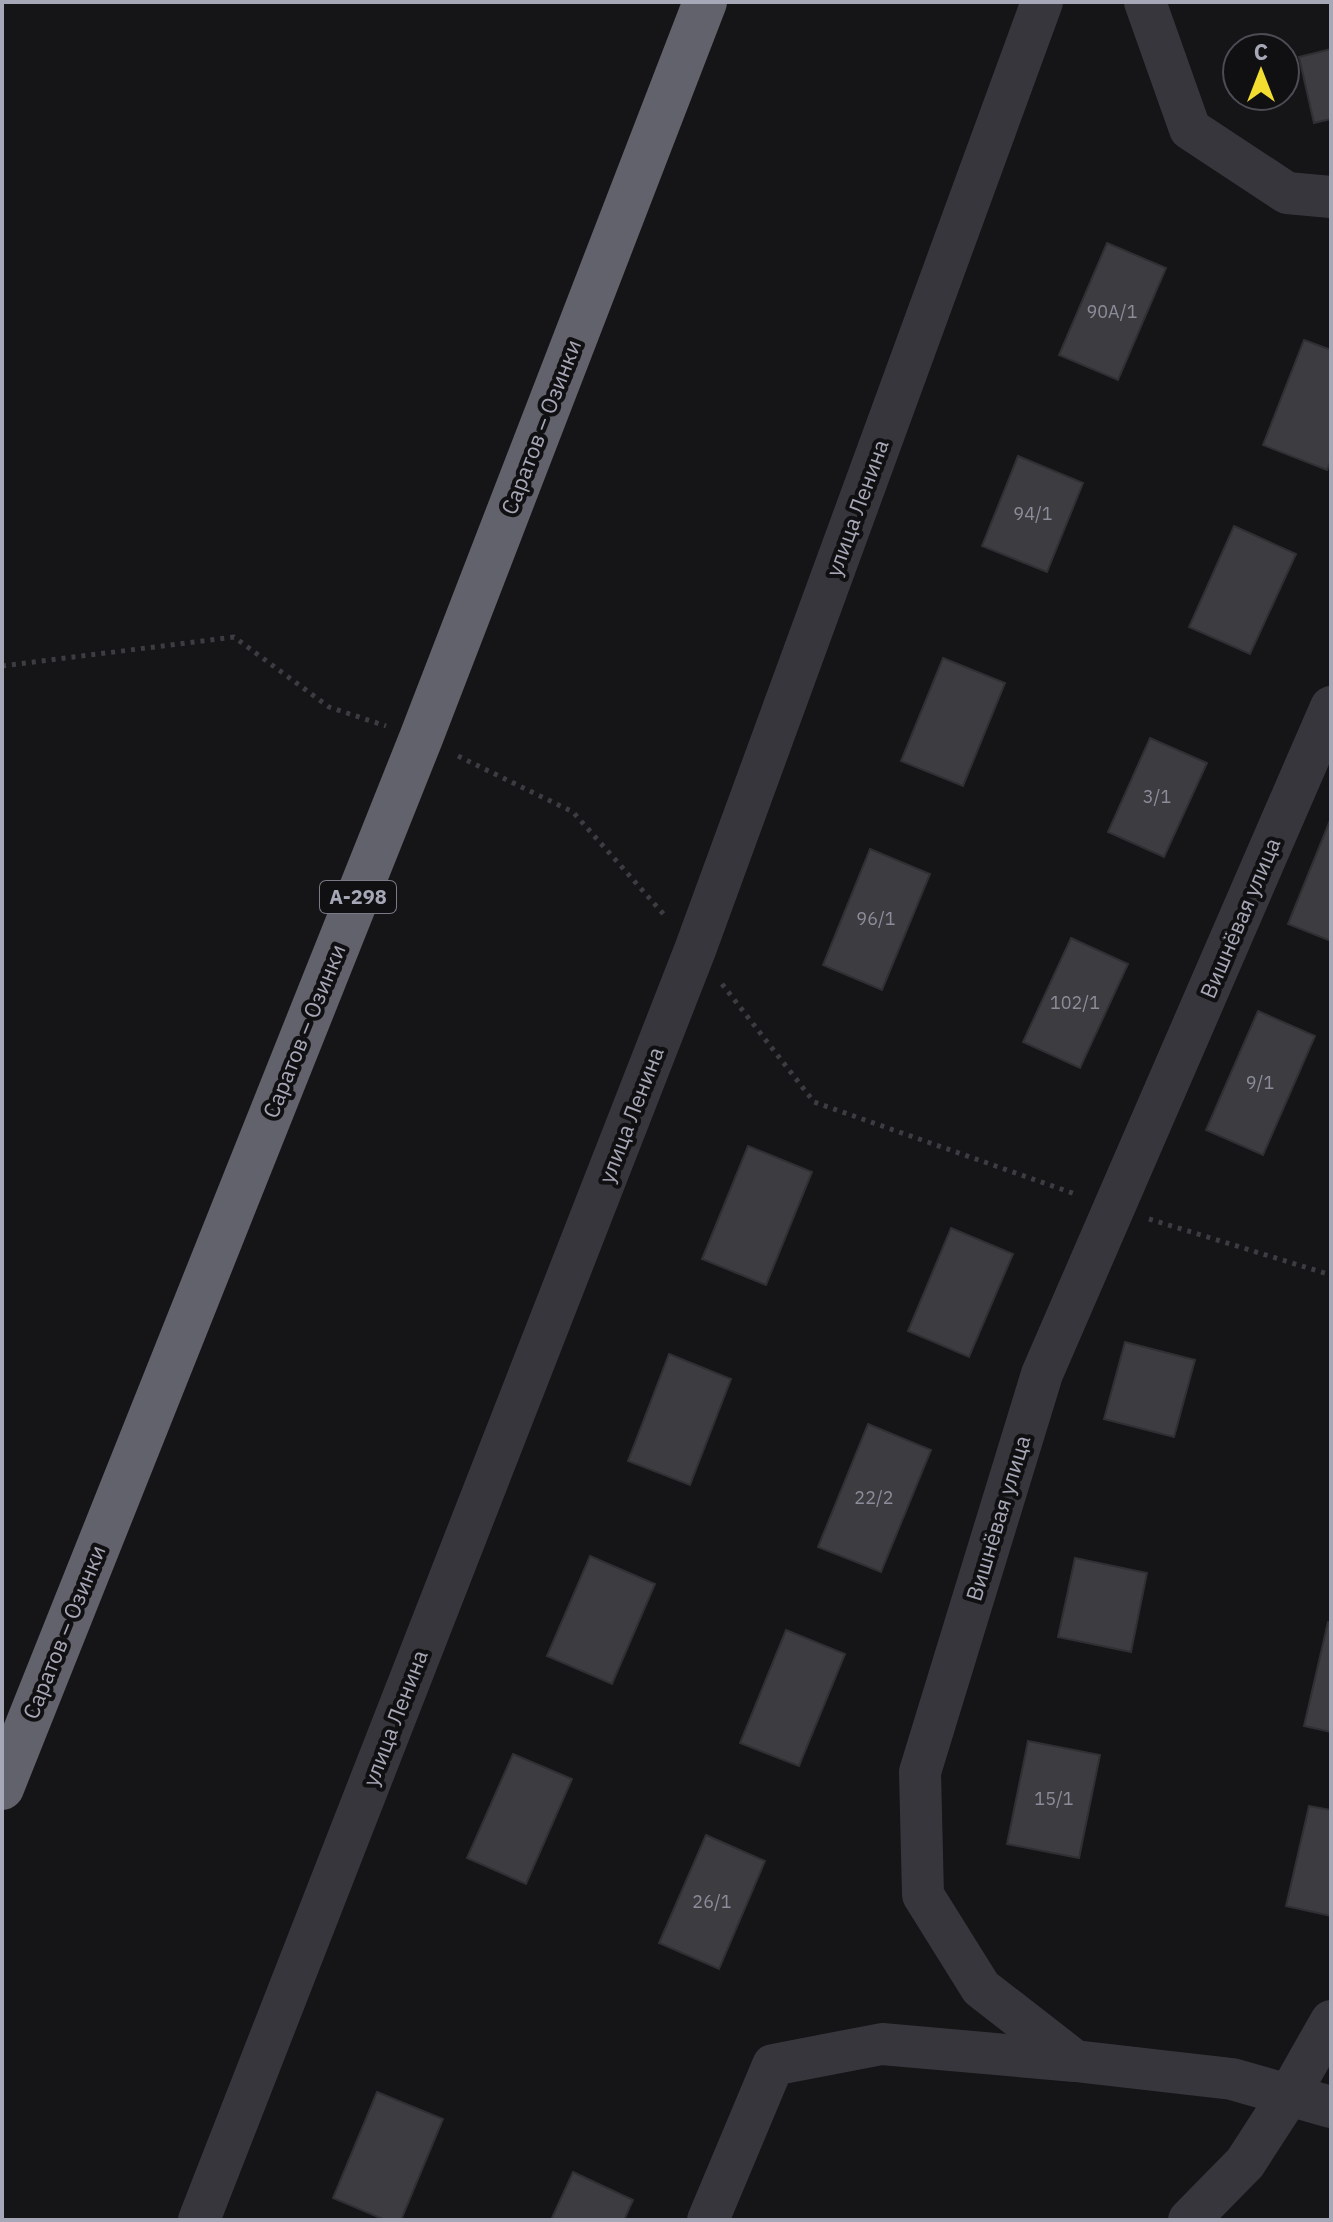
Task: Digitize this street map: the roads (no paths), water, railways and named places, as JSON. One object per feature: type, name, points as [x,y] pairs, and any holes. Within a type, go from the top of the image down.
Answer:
[{"type":"highway","name":"Саратов – Озинки","points":[[2,1788],[415,753],[705,2]]},
{"type":"street","name":"улица Ленина","points":[[199,2220],[695,950],[1042,2]]},
{"type":"street","points":[[1145,2],[1190,129],[1287,193],[1331,197]]},
{"type":"street","name":"Вишнёвая улица","points":[[1075,2061],[981,1988],[923,1895],[920,1772],[1042,1374],[1331,707]]},
{"type":"street","points":[[1189,2220],[1245,2163],[1289,2095],[1331,2021]]},
{"type":"street","points":[[708,2220],[773,2065],[882,2044],[1232,2079],[1331,2107]]}]
